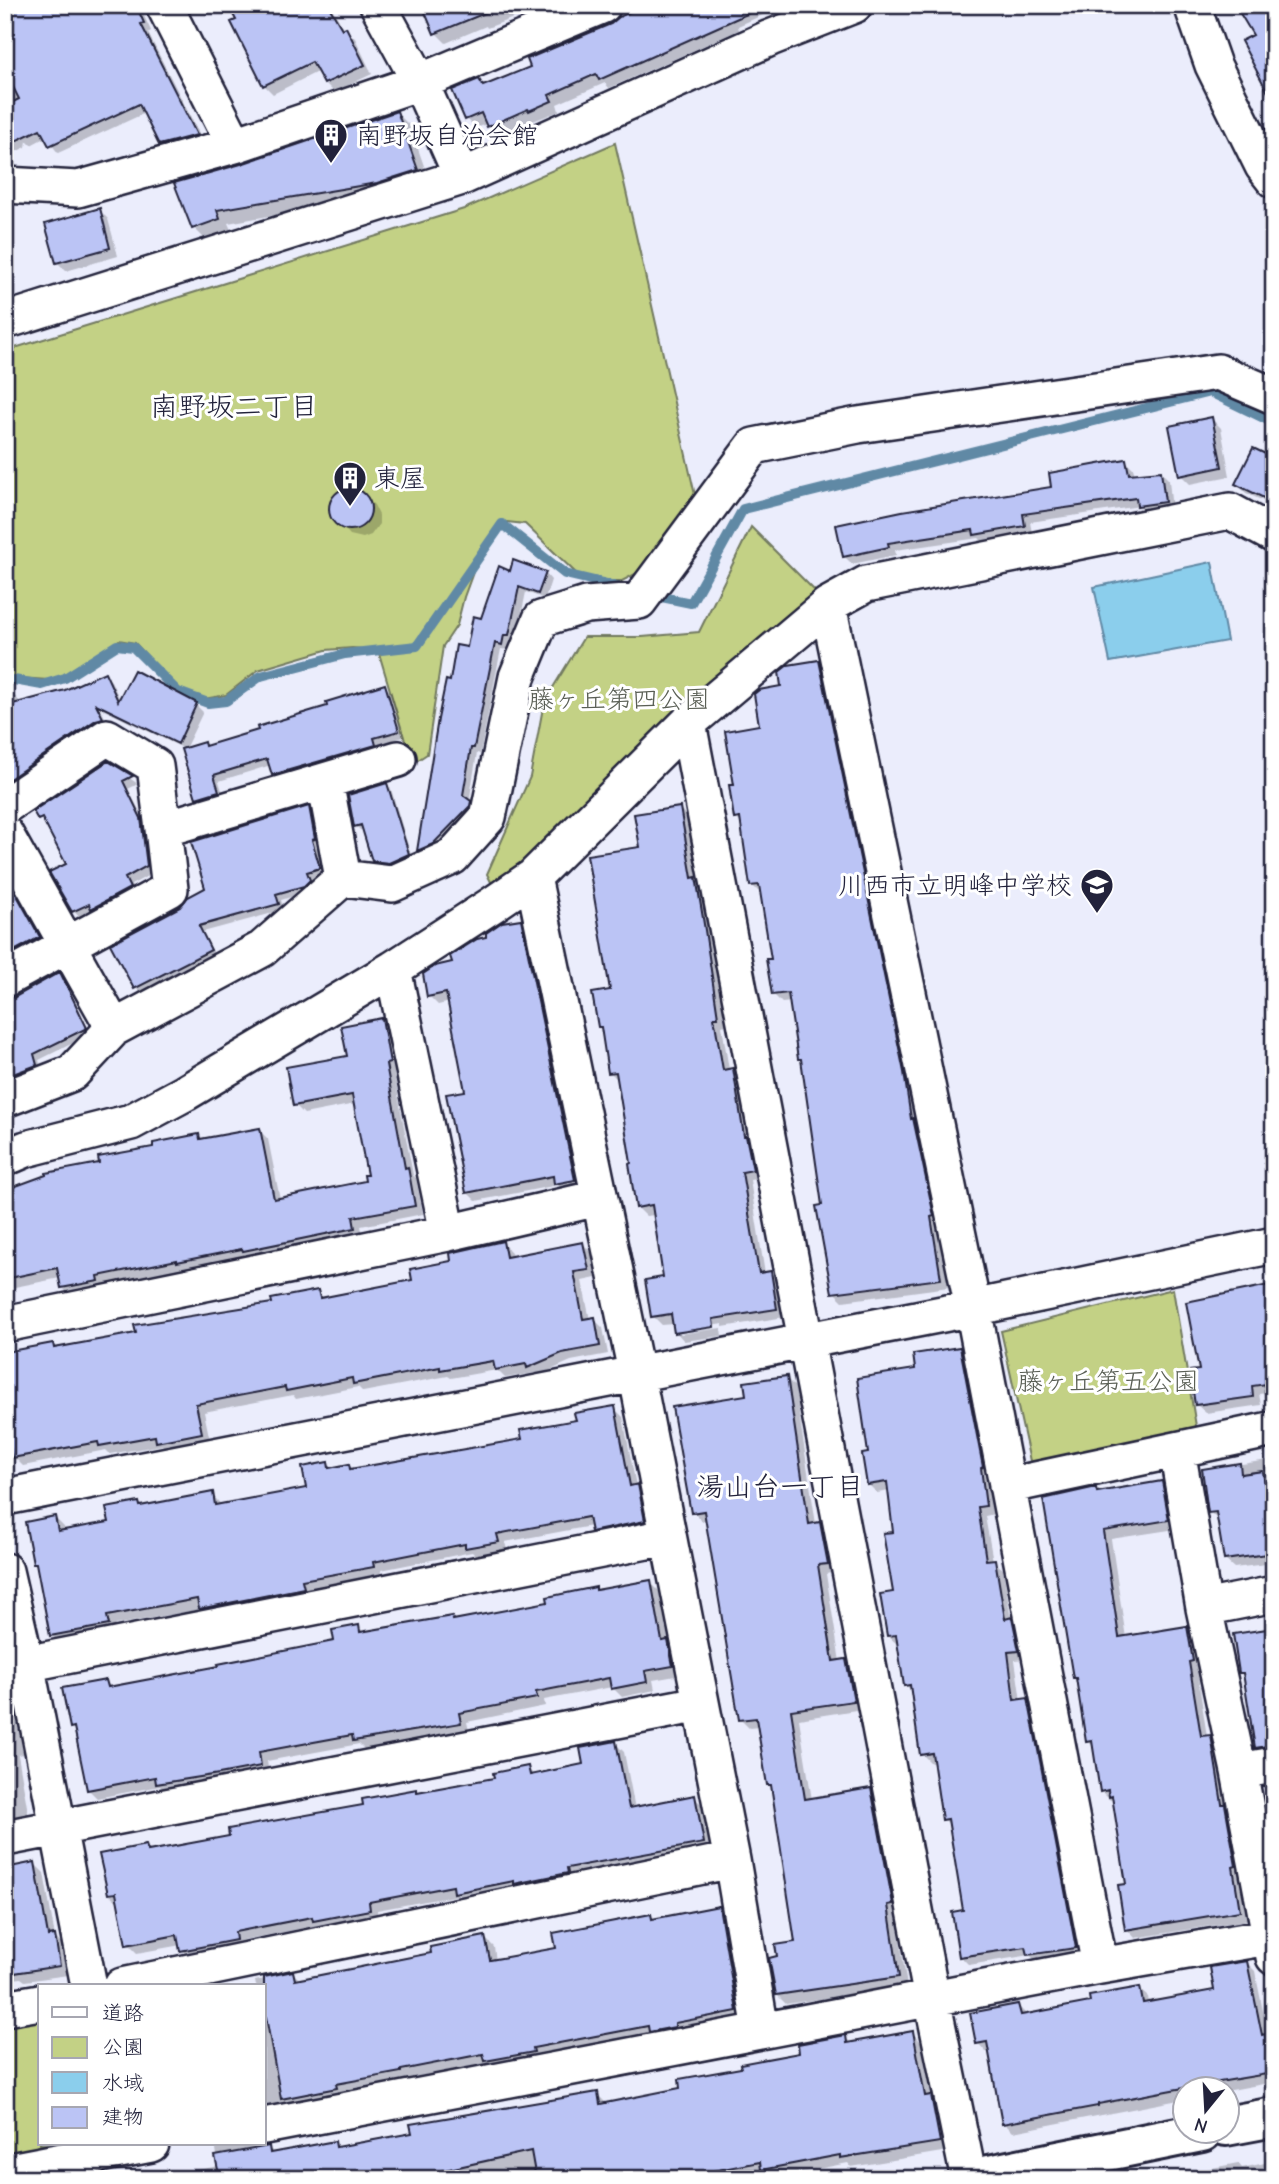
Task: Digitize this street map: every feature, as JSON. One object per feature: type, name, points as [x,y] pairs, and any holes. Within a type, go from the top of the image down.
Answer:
[{"type":"street","points":[[164,5],[236,145]]},
{"type":"street","points":[[378,5],[420,82],[462,177]]},
{"type":"street","points":[[5,186],[79,189],[236,145],[420,82],[604,5]]},
{"type":"street","points":[[5,321],[462,177],[732,55],[854,5]]},
{"type":"street","points":[[1192,5],[1213,65],[1263,166],[1274,180]]},
{"type":"street","points":[[5,1099],[72,1073],[114,1028],[262,949],[343,878],[392,884],[452,857],[488,817],[517,677],[541,619],[648,590],[754,446],[858,425],[1218,372],[1274,396]]},
{"type":"street","points":[[5,1158],[26,1149],[131,1122],[186,1093],[393,969],[533,877],[688,723],[828,605],[866,584],[1230,511],[1274,535]]},
{"type":"street","points":[[828,605],[973,1308],[1100,1966]]},
{"type":"street","points":[[688,723],[932,1999],[970,2179],[1170,2138]]},
{"type":"street","points":[[5,806],[107,737],[155,765],[170,889],[5,979]]},
{"type":"street","points":[[163,830],[398,759]]},
{"type":"street","points":[[325,781],[343,878]]},
{"type":"street","points":[[5,834],[114,1028]]},
{"type":"street","points":[[533,877],[636,1372],[732,1860],[761,2030]]},
{"type":"street","points":[[393,969],[449,1233]]},
{"type":"street","points":[[5,1324],[449,1233],[598,1198]]},
{"type":"street","points":[[5,1497],[973,1308],[1274,1245]]},
{"type":"street","points":[[1007,1486],[1274,1429]]},
{"type":"street","points":[[266,2126],[1100,1966],[1273,1943],[1204,1608],[1177,1450]]},
{"type":"street","points":[[16,1666],[667,1536]]},
{"type":"street","points":[[5,1571],[16,1666],[58,1828],[89,1984]]},
{"type":"street","points":[[1204,1608],[1274,1594]]},
{"type":"street","points":[[5,1838],[700,1704]]},
{"type":"street","points":[[1239,1772],[1274,1765]]},
{"type":"street","points":[[132,1984],[732,1860]]},
{"type":"street","points":[[5,2008],[38,2002]]},
{"type":"street","points":[[1240,2124],[1274,2117]]},
{"type":"street","points":[[5,2172],[128,2154]]},
{"type":"green space","points":[[615,143],[695,495],[677,526],[645,569],[622,581],[599,581],[578,575],[525,524],[507,522],[491,535],[479,556],[457,625],[443,646],[427,754],[412,764],[378,650],[326,650],[258,670],[226,695],[204,699],[181,692],[135,643],[119,640],[69,674],[49,680],[5,677],[5,351],[464,209]]},
{"type":"green space","name":"藤ヶ丘第四公園","points":[[751,527],[820,596],[497,894],[487,874],[530,777],[544,702],[584,637],[642,637],[699,632]]},
{"type":"green space","name":"藤ヶ丘第五公園","points":[[1173,1289],[1198,1438],[1032,1470],[1001,1331]]},
{"type":"green space","points":[[38,2012],[38,2146],[76,2146],[5,2160],[5,2018]]},
{"type":"water","points":[[1212,562],[1227,641],[1110,662],[1094,587]]},
{"type":"building","points":[[5,5],[136,5],[144,23],[141,24],[197,135],[159,145],[139,104],[49,146],[40,129],[5,146],[5,106],[19,99],[5,71]]},
{"type":"building","points":[[228,5],[328,5],[342,29],[346,27],[365,65],[324,84],[312,62],[263,86],[231,22],[236,20]]},
{"type":"building","points":[[422,5],[502,5],[502,6],[434,34]]},
{"type":"building","points":[[645,5],[767,5],[599,80],[596,74],[549,95],[552,101],[487,127],[481,113],[465,120],[452,90],[479,79],[483,86],[530,67],[527,59],[611,24],[619,17]]},
{"type":"building","points":[[1235,5],[1274,5],[1274,104],[1241,41],[1253,35]]},
{"type":"building","name":"南野坂自治会館","points":[[397,111],[418,170],[377,183],[217,210],[220,219],[192,229],[174,183],[241,164]]},
{"type":"building","points":[[100,208],[110,248],[56,263],[45,224]]},
{"type":"building","points":[[1212,417],[1222,467],[1179,476],[1169,426]]},
{"type":"building","points":[[1253,448],[1274,458],[1274,503],[1235,484]]},
{"type":"building","points":[[1126,459],[1129,474],[1161,471],[1165,502],[1137,506],[1136,498],[1023,514],[1025,526],[974,535],[973,530],[888,543],[889,547],[843,557],[836,525],[902,511],[1051,487],[1049,473]]},
{"type":"building","name":"東屋","points":[[350,488],[365,494],[371,509],[365,524],[350,530],[335,524],[329,509],[335,494]]},
{"type":"building","points":[[513,560],[546,572],[538,594],[519,587],[509,635],[504,635],[502,645],[495,643],[463,795],[471,801],[470,806],[433,844],[417,851],[438,719],[446,680],[450,681],[456,645],[467,647],[473,616],[481,618],[499,566],[510,571]]},
{"type":"building","points":[[819,660],[904,1072],[911,1119],[913,1118],[934,1216],[931,1217],[941,1279],[832,1293],[816,1206],[822,1205],[801,1059],[798,1059],[788,993],[772,995],[766,959],[771,959],[759,885],[750,886],[740,818],[734,819],[729,785],[734,785],[725,731],[759,725],[754,694],[759,690],[781,686],[779,672],[788,665]]},
{"type":"building","points":[[134,670],[197,703],[178,744],[96,704],[103,718],[96,720],[5,782],[5,706],[65,690],[105,672],[118,701]]},
{"type":"building","points":[[385,684],[399,731],[374,738],[376,745],[272,775],[267,759],[214,775],[219,791],[196,798],[181,749],[204,742],[205,746],[258,730],[257,727],[327,706],[326,702]]},
{"type":"building","points":[[108,761],[133,776],[123,781],[141,818],[147,866],[125,878],[130,888],[91,909],[89,904],[72,912],[49,872],[66,864],[42,818],[38,820],[33,811]]},
{"type":"building","points":[[387,783],[409,854],[389,863],[372,861],[361,825],[354,827],[348,795]]},
{"type":"building","points":[[309,806],[315,839],[312,840],[320,868],[307,872],[310,880],[304,886],[276,894],[279,904],[199,926],[211,950],[134,989],[110,944],[180,907],[188,897],[205,888],[191,842]]},
{"type":"building","points":[[680,807],[692,878],[696,877],[705,930],[718,1017],[714,1017],[723,1070],[733,1068],[744,1136],[753,1170],[742,1172],[759,1273],[771,1271],[777,1309],[713,1319],[714,1327],[674,1333],[671,1314],[651,1317],[645,1280],[663,1277],[652,1205],[636,1208],[616,1072],[608,1073],[601,1027],[598,1027],[592,993],[610,990],[587,855],[640,847],[634,814]]},
{"type":"building","points":[[14,890],[40,937],[5,956],[5,895]]},
{"type":"building","points":[[521,919],[575,1180],[554,1184],[553,1176],[466,1193],[446,1094],[465,1091],[446,993],[427,997],[423,974],[435,966],[452,962],[450,956],[477,939],[486,937],[486,933],[502,922]]},
{"type":"building","points":[[60,972],[87,1028],[34,1054],[37,1065],[5,1077],[5,999],[15,997]]},
{"type":"building","points":[[382,1018],[390,1063],[386,1064],[405,1168],[408,1167],[415,1206],[353,1217],[355,1228],[98,1276],[99,1281],[61,1288],[57,1268],[5,1279],[5,1190],[46,1173],[99,1163],[98,1157],[153,1147],[153,1143],[199,1134],[200,1139],[260,1128],[274,1199],[365,1181],[364,1175],[367,1175],[352,1095],[293,1106],[286,1067],[347,1056],[341,1026]]},
{"type":"building","points":[[503,1241],[506,1257],[583,1242],[589,1270],[574,1272],[583,1319],[595,1317],[600,1346],[562,1353],[527,1368],[526,1364],[495,1370],[493,1361],[440,1370],[440,1367],[353,1384],[352,1378],[286,1391],[285,1387],[196,1404],[202,1433],[156,1442],[155,1436],[99,1446],[98,1442],[12,1458],[5,1420],[5,1352],[53,1343],[54,1348],[136,1333],[134,1325],[272,1303],[271,1299],[318,1290],[320,1298],[412,1280],[410,1269],[451,1261],[450,1253]]},
{"type":"building","points":[[1274,1284],[1274,1383],[1252,1386],[1253,1397],[1195,1405],[1190,1371],[1199,1370],[1186,1302]]},
{"type":"building","points":[[960,1347],[983,1467],[986,1506],[978,1507],[986,1560],[995,1559],[1005,1619],[1012,1617],[1019,1651],[1008,1652],[1014,1700],[1028,1698],[1076,1948],[1028,1955],[1026,1947],[959,1957],[952,1912],[963,1910],[948,1819],[942,1820],[932,1753],[920,1755],[910,1685],[904,1686],[896,1635],[887,1636],[880,1594],[893,1592],[883,1533],[893,1532],[887,1482],[867,1485],[862,1454],[868,1453],[857,1378],[915,1369],[913,1354]]},
{"type":"building","points":[[787,1376],[809,1524],[820,1522],[828,1564],[818,1565],[833,1661],[846,1659],[854,1701],[791,1710],[805,1799],[871,1788],[893,1904],[888,1905],[899,1977],[776,1995],[769,1958],[777,1956],[775,1945],[795,1942],[771,1785],[767,1785],[756,1718],[739,1720],[704,1511],[691,1513],[672,1407],[746,1395],[744,1382]]},
{"type":"building","points":[[615,1406],[630,1486],[638,1484],[645,1521],[591,1532],[588,1517],[497,1534],[499,1542],[465,1548],[465,1544],[373,1562],[374,1567],[302,1580],[304,1588],[199,1609],[197,1599],[107,1616],[109,1625],[50,1636],[25,1522],[55,1516],[58,1531],[109,1522],[106,1508],[139,1502],[140,1506],[213,1492],[215,1505],[306,1488],[302,1467],[328,1462],[329,1468],[349,1464],[350,1469],[522,1439],[520,1430],[576,1420],[574,1413]]},
{"type":"building","points":[[1240,1463],[1241,1474],[1263,1471],[1274,1553],[1224,1560],[1216,1512],[1208,1513],[1202,1469]]},
{"type":"building","points":[[1162,1481],[1169,1520],[1103,1531],[1119,1637],[1187,1626],[1193,1661],[1189,1662],[1201,1736],[1211,1735],[1222,1804],[1225,1804],[1236,1866],[1233,1867],[1240,1911],[1125,1930],[1118,1885],[1126,1884],[1112,1796],[1109,1797],[1108,1790],[1100,1792],[1092,1741],[1086,1742],[1043,1499],[1092,1488],[1096,1488],[1097,1492]]},
{"type":"building","points":[[651,1580],[662,1641],[668,1640],[673,1666],[645,1671],[647,1682],[611,1689],[609,1678],[536,1692],[537,1698],[459,1713],[461,1723],[353,1741],[352,1735],[259,1752],[261,1766],[219,1774],[156,1784],[155,1777],[87,1790],[74,1727],[70,1728],[62,1688],[106,1680],[108,1687],[219,1666],[218,1664],[334,1641],[332,1630],[359,1625],[360,1632],[452,1616],[453,1620],[548,1602],[547,1597],[596,1587],[596,1590]]},
{"type":"building","points":[[1274,1628],[1274,1745],[1255,1748],[1243,1673],[1239,1673],[1233,1634]]},
{"type":"building","points":[[616,1741],[629,1808],[695,1795],[704,1843],[567,1868],[568,1873],[514,1884],[514,1881],[454,1893],[453,1886],[369,1902],[370,1910],[313,1921],[312,1917],[235,1932],[236,1940],[180,1951],[177,1935],[126,1945],[116,1893],[108,1894],[99,1854],[146,1845],[148,1851],[229,1836],[228,1829],[363,1805],[362,1799],[494,1778],[493,1773],[528,1766],[530,1775],[583,1764],[580,1748]]},
{"type":"building","points":[[1274,1797],[1274,1847],[1265,1798]]},
{"type":"building","points":[[35,1862],[48,1936],[55,1935],[60,1966],[14,1973],[5,1918],[5,1868]]},
{"type":"building","points":[[719,1906],[737,2011],[675,2023],[675,2027],[649,2032],[648,2026],[533,2048],[534,2052],[485,2061],[483,2054],[336,2084],[337,2088],[281,2099],[266,2017],[264,1977],[293,1971],[295,1980],[431,1953],[430,1947],[485,1936],[490,1960],[556,1948],[553,1933],[651,1914],[652,1919]]},
{"type":"building","points":[[1247,1961],[1262,2035],[1265,2034],[1273,2073],[1240,2079],[1240,2076],[1170,2076],[1170,2090],[1002,2124],[987,2042],[976,2044],[970,2013],[1018,2004],[1021,2015],[1090,2002],[1089,1996],[1140,1987],[1143,2003],[1214,1990],[1210,1967]]},
{"type":"building","points":[[913,2031],[925,2096],[931,2095],[940,2142],[840,2158],[840,2155],[761,2170],[760,2162],[671,2179],[536,2179],[531,2151],[404,2179],[220,2179],[215,2156],[269,2146],[270,2153],[335,2141],[336,2147],[412,2133],[410,2124],[598,2092],[600,2104],[680,2088],[679,2079],[741,2068],[740,2064],[799,2053],[798,2044],[846,2035],[847,2043]]},
{"type":"waterway","points":[[652,595],[691,603],[743,509],[1210,392],[1274,423]]},
{"type":"waterway","points":[[5,682],[14,680],[42,685],[65,678],[117,645],[133,647],[178,692],[208,703],[226,701],[261,676],[345,654],[417,646],[502,524],[565,574],[624,588]]},
{"type":"place","name":"南野坂自治会館","points":[[331,165]]},
{"type":"place","name":"東屋","points":[[350,508]]},
{"type":"place","name":"川西市立明峰中学校","points":[[1097,915]]},
{"type":"district","name":"南野坂二丁目","points":[[234,406]]},
{"type":"district","name":"湯山台一丁目","points":[[780,1486]]}]
